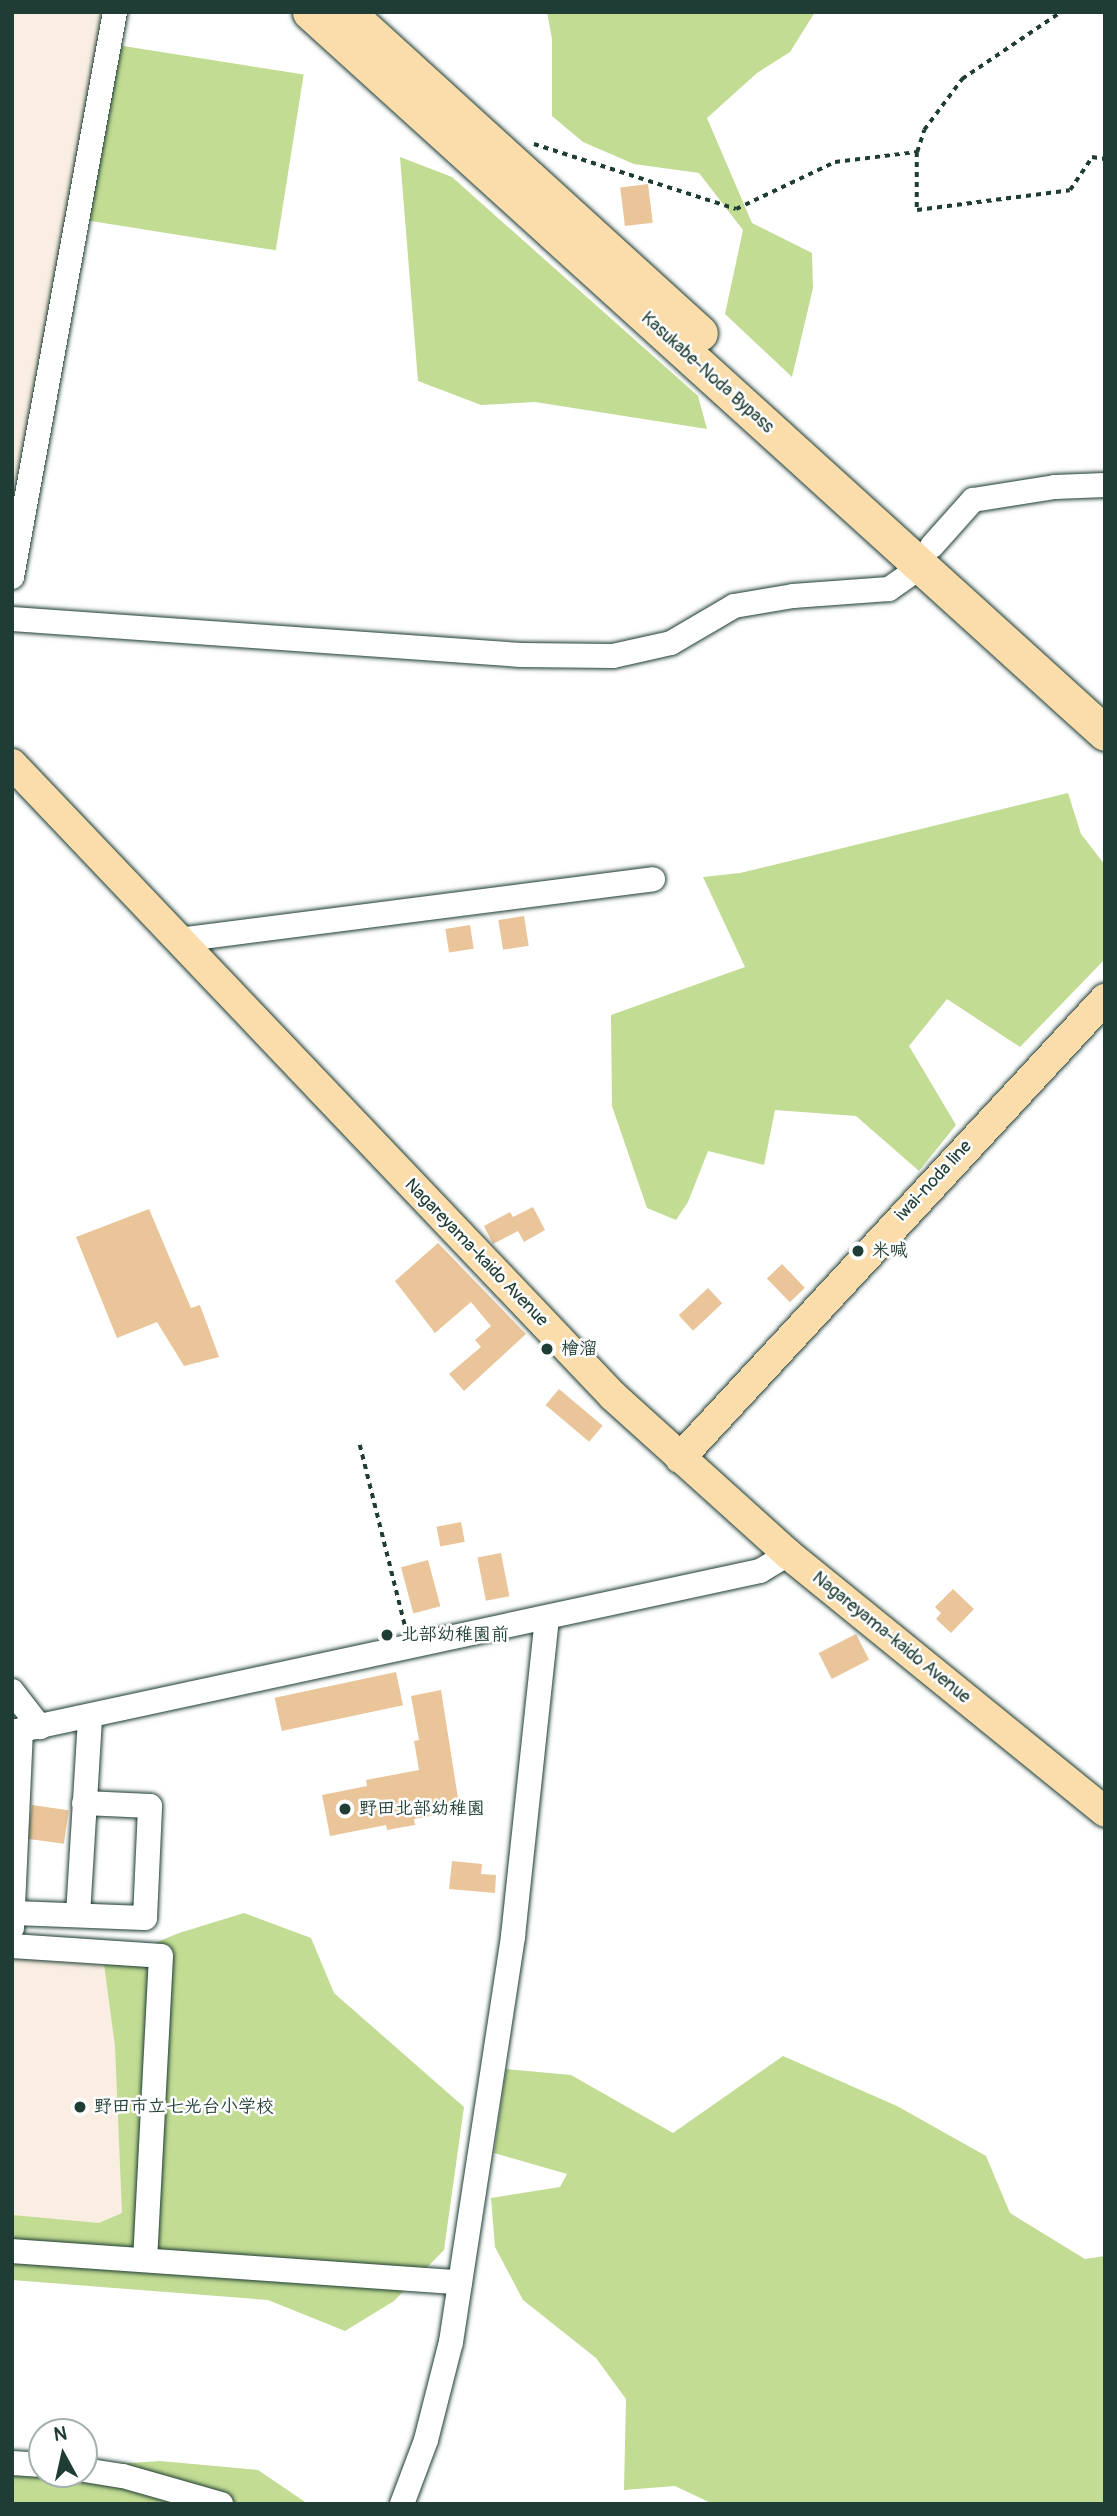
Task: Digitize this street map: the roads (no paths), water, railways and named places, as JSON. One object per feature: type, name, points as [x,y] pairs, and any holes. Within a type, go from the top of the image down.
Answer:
[{"type":"highway","name":"Kasukabe-Noda Bypass","points":[[310,12],[926,556],[1105,704]]},
{"type":"highway","name":"Kasukabe-Noda Bypass","points":[[347,12],[926,556],[1105,733]]},
{"type":"main road","name":"Nagareyama-kaido Avenue","points":[[12,764],[559,1340],[680,1458],[788,1554],[1105,1812]]},
{"type":"main road","name":"iwai-noda line","points":[[680,1458],[1105,999]]},
{"type":"street","points":[[12,578],[115,12]]},
{"type":"street","points":[[12,619],[521,655],[613,656],[671,643],[734,606],[793,596],[889,589],[926,556],[973,500],[1055,487],[1105,485]]},
{"type":"street","points":[[179,940],[653,879]]},
{"type":"street","points":[[25,1730],[760,1571],[788,1554]]},
{"type":"street","points":[[402,2504],[426,2440],[451,2342],[513,1936],[547,1618]]},
{"type":"street","points":[[12,1691],[25,1730],[12,1932]]},
{"type":"street","points":[[78,1915],[90,1716]]},
{"type":"street","points":[[13,1913],[145,1918],[150,1807],[85,1803]]},
{"type":"street","points":[[12,1946],[161,1956],[145,2259]]},
{"type":"street","points":[[12,2251],[460,2282]]},
{"type":"street","points":[[98,2472],[123,2476],[221,2504]]},
{"type":"place","name":"米喊","points":[[858,1251]]},
{"type":"place","name":"檜溜","points":[[547,1349]]},
{"type":"place","name":"北部幼稚園前","points":[[387,1635]]},
{"type":"place","name":"野田北部幼稚園","points":[[345,1809]]},
{"type":"place","name":"野田市立七光台小学校","points":[[80,2107]]}]
